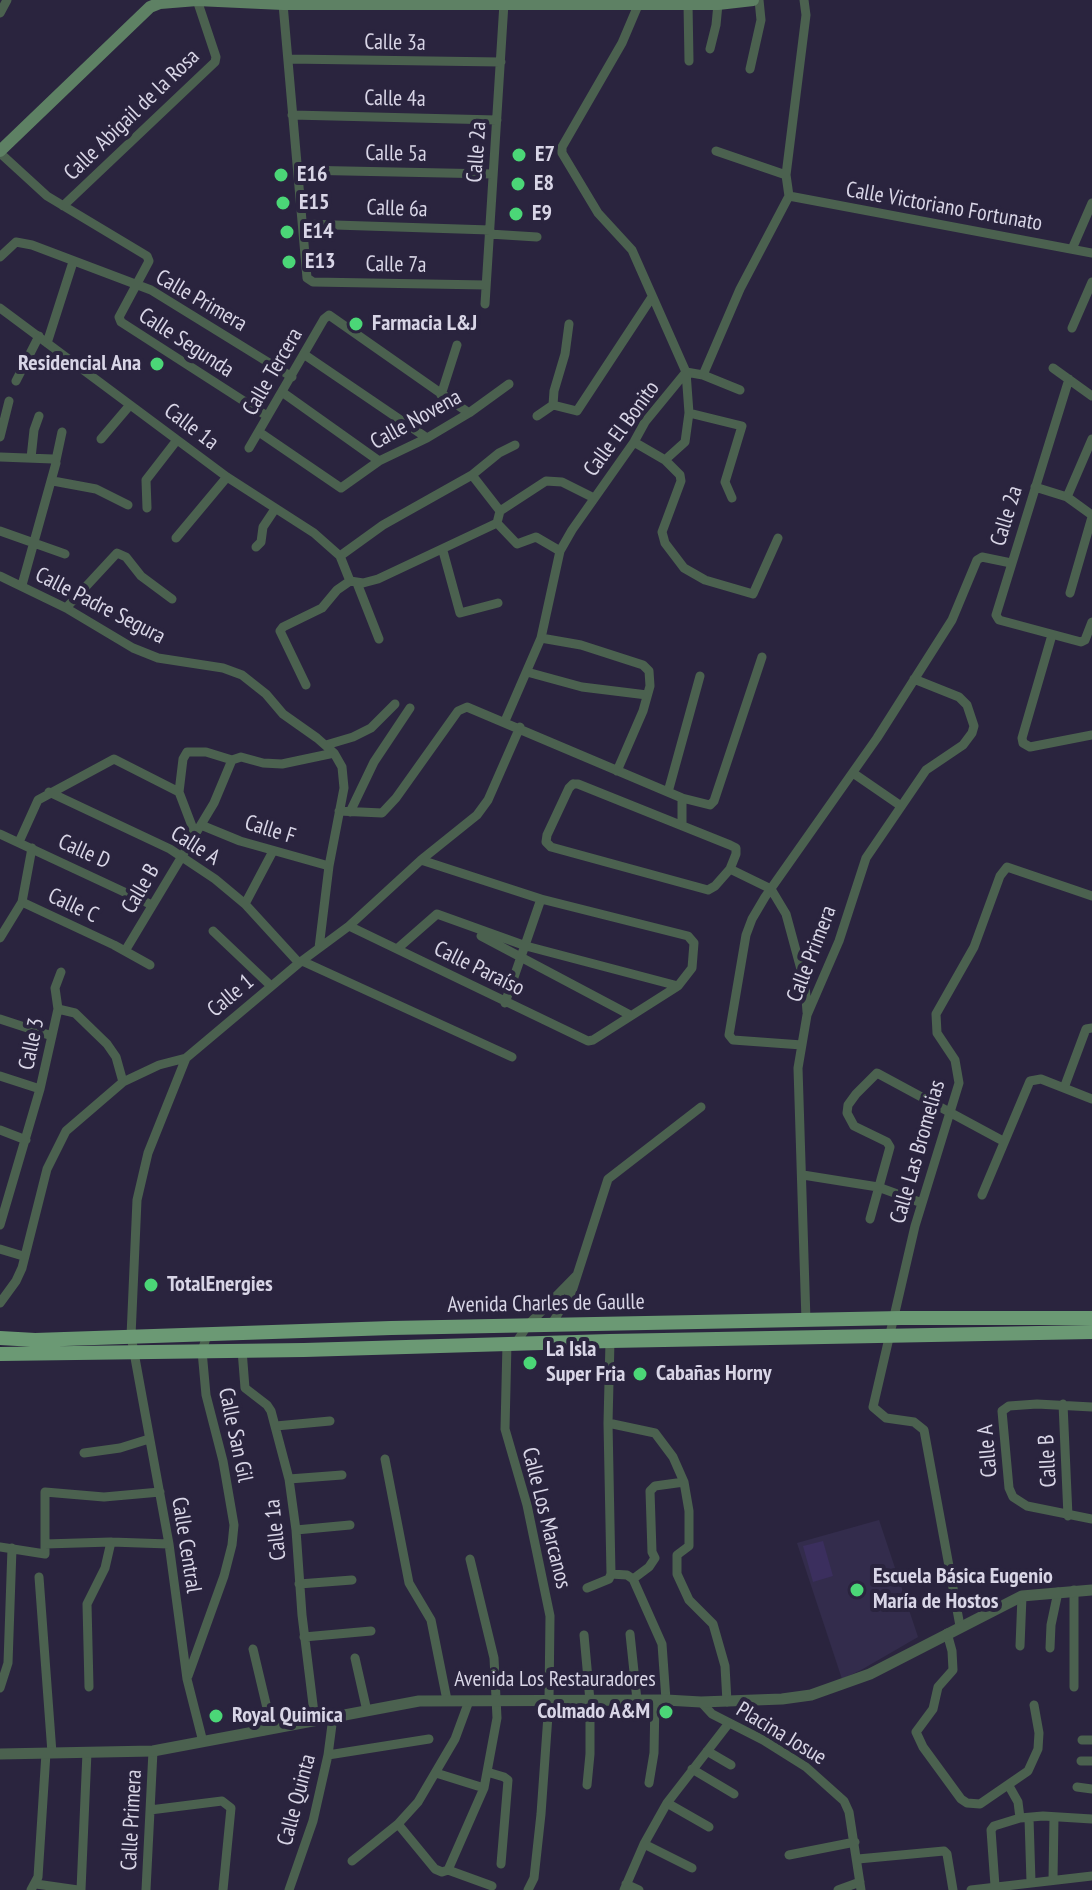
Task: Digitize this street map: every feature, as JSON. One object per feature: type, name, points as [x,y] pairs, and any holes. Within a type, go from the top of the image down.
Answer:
[{"type":"main road","points":[[0,152],[159,1],[718,4],[756,0]]},
{"type":"main road","name":"Avenida Charles de Gaulle","points":[[0,1338],[35,1340],[891,1319],[1092,1318]]},
{"type":"main road","name":"Avenida Charles de Gaulle","points":[[0,1354],[1092,1332]]},
{"type":"street","points":[[0,13],[7,0]]},
{"type":"street","name":"Calle Abigail de la Rosa","points":[[63,206],[215,62],[197,0]]},
{"type":"street","points":[[750,69],[761,20],[756,0]]},
{"type":"street","points":[[703,375],[740,289],[789,196],[786,175],[806,15],[804,0]]},
{"type":"street","name":"Calle 2a","points":[[485,304],[504,3]]},
{"type":"street","name":"Calle El Bonito","points":[[505,721],[541,638],[560,551],[645,422],[686,372],[632,250],[598,213],[562,153],[562,147],[622,43],[639,3]]},
{"type":"street","points":[[283,4],[304,224]]},
{"type":"street","points":[[688,4],[689,61]]},
{"type":"street","points":[[710,49],[718,4]]},
{"type":"street","name":"Calle 3a","points":[[288,59],[501,62]]},
{"type":"street","name":"Calle 4a","points":[[292,115],[497,120]]},
{"type":"street","points":[[716,151],[786,175]]},
{"type":"street","points":[[0,152],[47,196],[147,256],[149,261],[137,285]]},
{"type":"street","name":"Calle 5a","points":[[298,170],[493,174]]},
{"type":"street","name":"Calle Victoriano Fortunato","points":[[789,196],[1092,253]]},
{"type":"street","points":[[1072,249],[1091,209]]},
{"type":"street","name":"Calle 6a","points":[[304,224],[537,237]]},
{"type":"street","name":"Calle 7a","points":[[304,224],[307,278],[313,282],[486,285]]},
{"type":"street","name":"Calle Primera","points":[[0,257],[16,242],[32,245],[151,290],[292,377]]},
{"type":"street","points":[[16,381],[43,339],[73,262]]},
{"type":"street","points":[[1072,328],[1092,282]]},
{"type":"street","name":"Calle Segunda","points":[[137,285],[119,317],[121,322],[267,416]]},
{"type":"street","points":[[553,405],[571,411],[577,411],[582,406],[652,297]]},
{"type":"street","name":"Calle 1a","points":[[0,308],[227,477],[314,533],[340,556],[379,639]]},
{"type":"street","name":"Calle Tercera","points":[[249,448],[329,315],[441,395]]},
{"type":"street","points":[[537,416],[553,405],[569,324]]},
{"type":"street","points":[[457,345],[441,395],[469,413]]},
{"type":"street","points":[[305,355],[427,438]]},
{"type":"street","points":[[1053,368],[1092,396]]},
{"type":"street","points":[[665,460],[685,442],[689,413],[686,372],[703,375],[740,390]]},
{"type":"street","name":"Calle 2a","points":[[1052,635],[997,618],[1011,563],[1069,379]]},
{"type":"street","name":"Calle Novena","points":[[259,432],[341,488],[379,461],[469,413],[509,384]]},
{"type":"street","points":[[282,392],[379,461]]},
{"type":"street","points":[[0,437],[9,401]]},
{"type":"street","points":[[101,439],[130,405]]},
{"type":"street","points":[[689,413],[742,426],[725,482],[732,498]]},
{"type":"street","points":[[31,458],[39,416]]},
{"type":"street","points":[[22,585],[53,481],[54,460],[62,432]]},
{"type":"street","points":[[1067,497],[1092,439]]},
{"type":"street","points":[[147,508],[146,480],[177,440]]},
{"type":"street","points":[[634,442],[677,470],[681,481],[662,532],[684,568],[705,580],[753,594],[778,538]]},
{"type":"street","points":[[340,556],[383,525],[472,475],[499,453],[515,445]]},
{"type":"street","points":[[0,457],[54,460]]},
{"type":"street","points":[[472,475],[500,511]]},
{"type":"street","points":[[176,538],[227,477]]},
{"type":"street","points":[[306,685],[280,631],[322,608],[337,590],[353,582],[378,579],[497,523],[500,511],[546,481],[554,480],[594,498]]},
{"type":"street","points":[[53,481],[106,492],[128,505]]},
{"type":"street","points":[[1035,487],[1067,497],[1092,516],[1070,593]]},
{"type":"street","points":[[256,547],[261,542],[263,527],[275,509]]},
{"type":"street","points":[[497,523],[517,544],[536,537],[560,551]]},
{"type":"street","points":[[0,531],[65,554]]},
{"type":"street","points":[[443,551],[460,613],[498,603]]},
{"type":"street","points":[[66,608],[117,553],[126,557],[141,576],[172,599]]},
{"type":"street","points":[[802,1045],[733,1040],[729,1035],[746,935],[752,919],[853,773],[952,620],[977,560],[982,557],[1011,563]]},
{"type":"street","name":"Calle Padre Segura","points":[[0,576],[158,658],[223,668],[242,675],[266,694],[283,714],[330,749]]},
{"type":"street","points":[[1092,622],[1083,642],[1052,635],[1022,738],[1023,743],[1030,747],[1092,735]]},
{"type":"street","points":[[541,638],[581,645],[643,665],[649,671],[651,678],[643,711],[617,771]]},
{"type":"street","points":[[345,812],[382,813],[462,707],[482,711],[682,798],[710,805],[714,801],[762,657]]},
{"type":"street","points":[[527,672],[582,687],[647,695]]},
{"type":"street","points":[[668,792],[700,676]]},
{"type":"street","name":"Calle Primera","points":[[806,1321],[798,1068],[807,1015],[839,941],[866,858],[928,767],[969,740],[974,726],[967,705],[959,697],[914,679]]},
{"type":"street","points":[[198,829],[179,792],[183,759],[187,752],[282,764],[330,749],[371,728],[395,704]]},
{"type":"street","points":[[319,948],[329,866],[345,812],[410,708]]},
{"type":"street","name":"Calle 1","points":[[0,1303],[16,1281],[47,1169],[60,1140],[74,1124],[123,1082],[159,1065],[186,1058],[300,962],[349,926],[421,860],[482,810],[520,727]]},
{"type":"street","points":[[330,749],[342,767],[345,812]]},
{"type":"street","points":[[19,842],[38,800],[114,759],[179,792]]},
{"type":"street","name":"Calle B","points":[[125,951],[214,803],[232,760]]},
{"type":"street","points":[[853,773],[901,806]]},
{"type":"street","points":[[578,784],[736,848],[730,869],[708,890],[551,847],[546,842],[569,788],[578,784]]},
{"type":"street","name":"Calle A","points":[[49,792],[120,824],[181,857],[245,904],[300,962]]},
{"type":"street","points":[[682,798],[682,825]]},
{"type":"street","name":"Calle F","points":[[198,829],[329,866]]},
{"type":"street","name":"Calle D","points":[[0,834],[152,905]]},
{"type":"street","points":[[0,938],[22,902],[32,848]]},
{"type":"street","points":[[245,904],[273,851]]},
{"type":"street","points":[[421,860],[541,899],[692,939],[692,968],[678,986],[630,1015],[461,924]]},
{"type":"street","name":"Calle Las Bromelias","points":[[960,1626],[924,1430],[914,1422],[886,1418],[873,1407],[890,1337],[891,1319],[959,1076],[955,1060],[937,1033],[936,1014],[974,947],[1000,876],[1007,867],[1092,896]]},
{"type":"street","points":[[730,869],[771,889],[786,914],[805,984],[807,1015]]},
{"type":"street","points":[[505,1003],[541,899]]},
{"type":"street","name":"Calle C","points":[[22,902],[150,965]]},
{"type":"street","points":[[397,949],[437,914],[526,946],[678,986]]},
{"type":"street","name":"Calle Paraíso","points":[[349,926],[582,1039],[593,1040],[630,1015]]},
{"type":"street","points":[[213,931],[271,986]]},
{"type":"street","points":[[300,962],[512,1057]]},
{"type":"street","name":"Calle 3","points":[[0,1225],[4,1192],[26,1140],[40,1089],[58,1009],[55,988],[61,972]]},
{"type":"street","points":[[58,1009],[75,1013],[107,1044],[116,1057],[123,1082]]},
{"type":"street","points":[[0,1019],[52,1036]]},
{"type":"street","points":[[1064,1088],[1086,1029],[1090,1027]]},
{"type":"street","name":"Calle Central","points":[[186,1058],[148,1153],[137,1200],[131,1336],[169,1544],[187,1679],[203,1742]]},
{"type":"street","points":[[870,1219],[889,1144],[861,1130],[847,1113],[848,1105],[877,1073],[1003,1141]]},
{"type":"street","points":[[0,1076],[40,1089]]},
{"type":"street","points":[[982,1195],[1030,1081],[1041,1079],[1092,1099]]},
{"type":"street","points":[[550,1326],[572,1291],[608,1179],[701,1107]]},
{"type":"street","points":[[0,1130],[26,1140]]},
{"type":"street","points":[[803,1175],[878,1187],[922,1203]]},
{"type":"street","points":[[0,1249],[23,1256]]},
{"type":"street","points":[[512,1343],[576,1276]]},
{"type":"street","name":"Calle San Gil","points":[[187,1679],[224,1576],[234,1525],[223,1461],[206,1395],[202,1351],[207,1335]]},
{"type":"street","points":[[587,1588],[609,1579],[611,1574],[610,1341]]},
{"type":"street","name":"Calle Los Marcanos","points":[[512,1343],[505,1429],[527,1505],[548,1602],[549,1701],[534,1878],[528,1890]]},
{"type":"street","name":"Calle 1a","points":[[242,1350],[245,1388],[267,1405],[276,1426],[289,1479],[315,1721]]},
{"type":"street","name":"Calle B","points":[[1063,1404],[1068,1516]]},
{"type":"street","name":"Calle A","points":[[1092,1407],[1063,1404],[1009,1406],[1002,1411],[1009,1488],[1013,1497],[1027,1506],[1092,1519]]},
{"type":"street","points":[[276,1426],[330,1421]]},
{"type":"street","points":[[608,1423],[655,1433],[673,1457],[684,1482],[689,1511],[689,1546],[677,1555],[677,1574],[689,1600],[713,1624],[725,1666],[727,1702]]},
{"type":"street","points":[[84,1453],[120,1448],[149,1439]]},
{"type":"street","points":[[385,1459],[409,1583],[431,1620],[447,1700]]},
{"type":"street","points":[[289,1479],[342,1475]]},
{"type":"street","points":[[633,1579],[655,1558],[652,1552],[650,1491],[655,1486],[684,1482]]},
{"type":"street","points":[[0,1547],[45,1554],[45,1492],[104,1497],[160,1492]]},
{"type":"street","points":[[296,1530],[350,1525]]},
{"type":"street","points":[[89,1687],[87,1604],[105,1568],[111,1542]]},
{"type":"street","points":[[45,1544],[169,1544]]},
{"type":"street","points":[[0,1688],[8,1663],[12,1548]]},
{"type":"street","points":[[448,1870],[484,1788],[495,1737],[498,1701],[494,1658],[470,1559]]},
{"type":"street","points":[[611,1574],[627,1575],[633,1579],[664,1647],[649,1783]]},
{"type":"street","points":[[39,1577],[49,1753],[38,1877],[34,1887],[79,1890],[87,1752]]},
{"type":"street","points":[[299,1584],[352,1580]]},
{"type":"street","points":[[1074,1590],[1074,1687]]},
{"type":"street","name":"Avenida Los Restauradores","points":[[0,1754],[153,1751],[419,1701],[727,1702],[782,1699],[835,1689],[870,1674],[1022,1596],[1092,1590]]},
{"type":"street","points":[[1050,1648],[1058,1592]]},
{"type":"street","points":[[1020,1646],[1022,1596]]},
{"type":"street","points":[[304,1637],[371,1631]]},
{"type":"street","points":[[947,1633],[953,1670],[938,1687],[933,1709],[916,1734],[961,1799],[980,1804],[1028,1771],[1035,1761],[1039,1733],[1034,1705]]},
{"type":"street","points":[[630,1634],[637,1700]]},
{"type":"street","points":[[584,1635],[590,1701],[587,1785]]},
{"type":"street","points":[[253,1649],[267,1708],[263,1716],[263,1731]]},
{"type":"street","points":[[355,1658],[367,1711]]},
{"type":"street","points":[[352,1861],[398,1824],[418,1802],[455,1739],[469,1701]]},
{"type":"street","name":"Placina Josue","points":[[701,1702],[712,1714],[785,1753],[832,1788],[844,1801],[849,1812],[861,1886]]},
{"type":"street","name":"Calle Quinta","points":[[289,1890],[313,1821],[333,1717]]},
{"type":"street","points":[[639,1890],[625,1887],[644,1844],[667,1803],[729,1723]]},
{"type":"street","points":[[328,1755],[429,1739]]},
{"type":"street","name":"Calle Primera","points":[[146,1890],[153,1751]]},
{"type":"street","points":[[707,1751],[731,1765]]},
{"type":"street","points":[[1081,1761],[1092,1761]]},
{"type":"street","points":[[692,1769],[734,1794]]},
{"type":"street","points":[[487,1772],[508,1780],[501,1864]]},
{"type":"street","points":[[436,1773],[484,1788]]},
{"type":"street","points":[[1009,1786],[1025,1818],[1031,1882]]},
{"type":"street","points":[[1077,1787],[1092,1789]]},
{"type":"street","points":[[150,1810],[222,1801],[231,1808],[223,1890]]},
{"type":"street","points":[[667,1803],[709,1827]]},
{"type":"street","points":[[1053,1880],[1054,1817]]},
{"type":"street","points":[[995,1886],[991,1830],[994,1826],[1025,1818],[1092,1819]]},
{"type":"street","points":[[398,1824],[435,1869],[442,1872],[448,1870],[492,1886]]},
{"type":"street","points":[[789,1855],[855,1842]]},
{"type":"street","points":[[644,1844],[692,1868]]},
{"type":"street","points":[[858,1859],[940,1850],[947,1854],[953,1890]]},
{"type":"street","points":[[971,1890],[1092,1876]]},
{"type":"street","points":[[838,1890],[861,1886]]},
{"type":"shaded area","name":"Escuela Básica Eugenio María de Hostos","points":[[879,1520],[918,1637],[842,1679],[797,1543]]},
{"type":"shaded area","points":[[823,1541],[833,1576],[813,1582],[803,1546]]},
{"type":"place","name":"E7","points":[[519,155]]},
{"type":"place","name":"E16","points":[[281,175]]},
{"type":"place","name":"E8","points":[[518,184]]},
{"type":"place","name":"E15","points":[[283,203]]},
{"type":"place","name":"E9","points":[[516,214]]},
{"type":"place","name":"E14","points":[[287,232]]},
{"type":"place","name":"E13","points":[[289,262]]},
{"type":"place","name":"Farmacia L&J","points":[[356,324]]},
{"type":"place","name":"Residencial Ana","points":[[157,364]]},
{"type":"place","name":"TotalEnergies","points":[[151,1285]]},
{"type":"place","name":"La Isla Super Fria","points":[[530,1363]]},
{"type":"place","name":"Cabañas Horny","points":[[640,1374]]},
{"type":"place","name":"Escuela Básica Eugenio María de Hostos","points":[[857,1590]]},
{"type":"place","name":"Colmado A&M","points":[[666,1712]]},
{"type":"place","name":"Royal Quimica","points":[[216,1716]]}]
